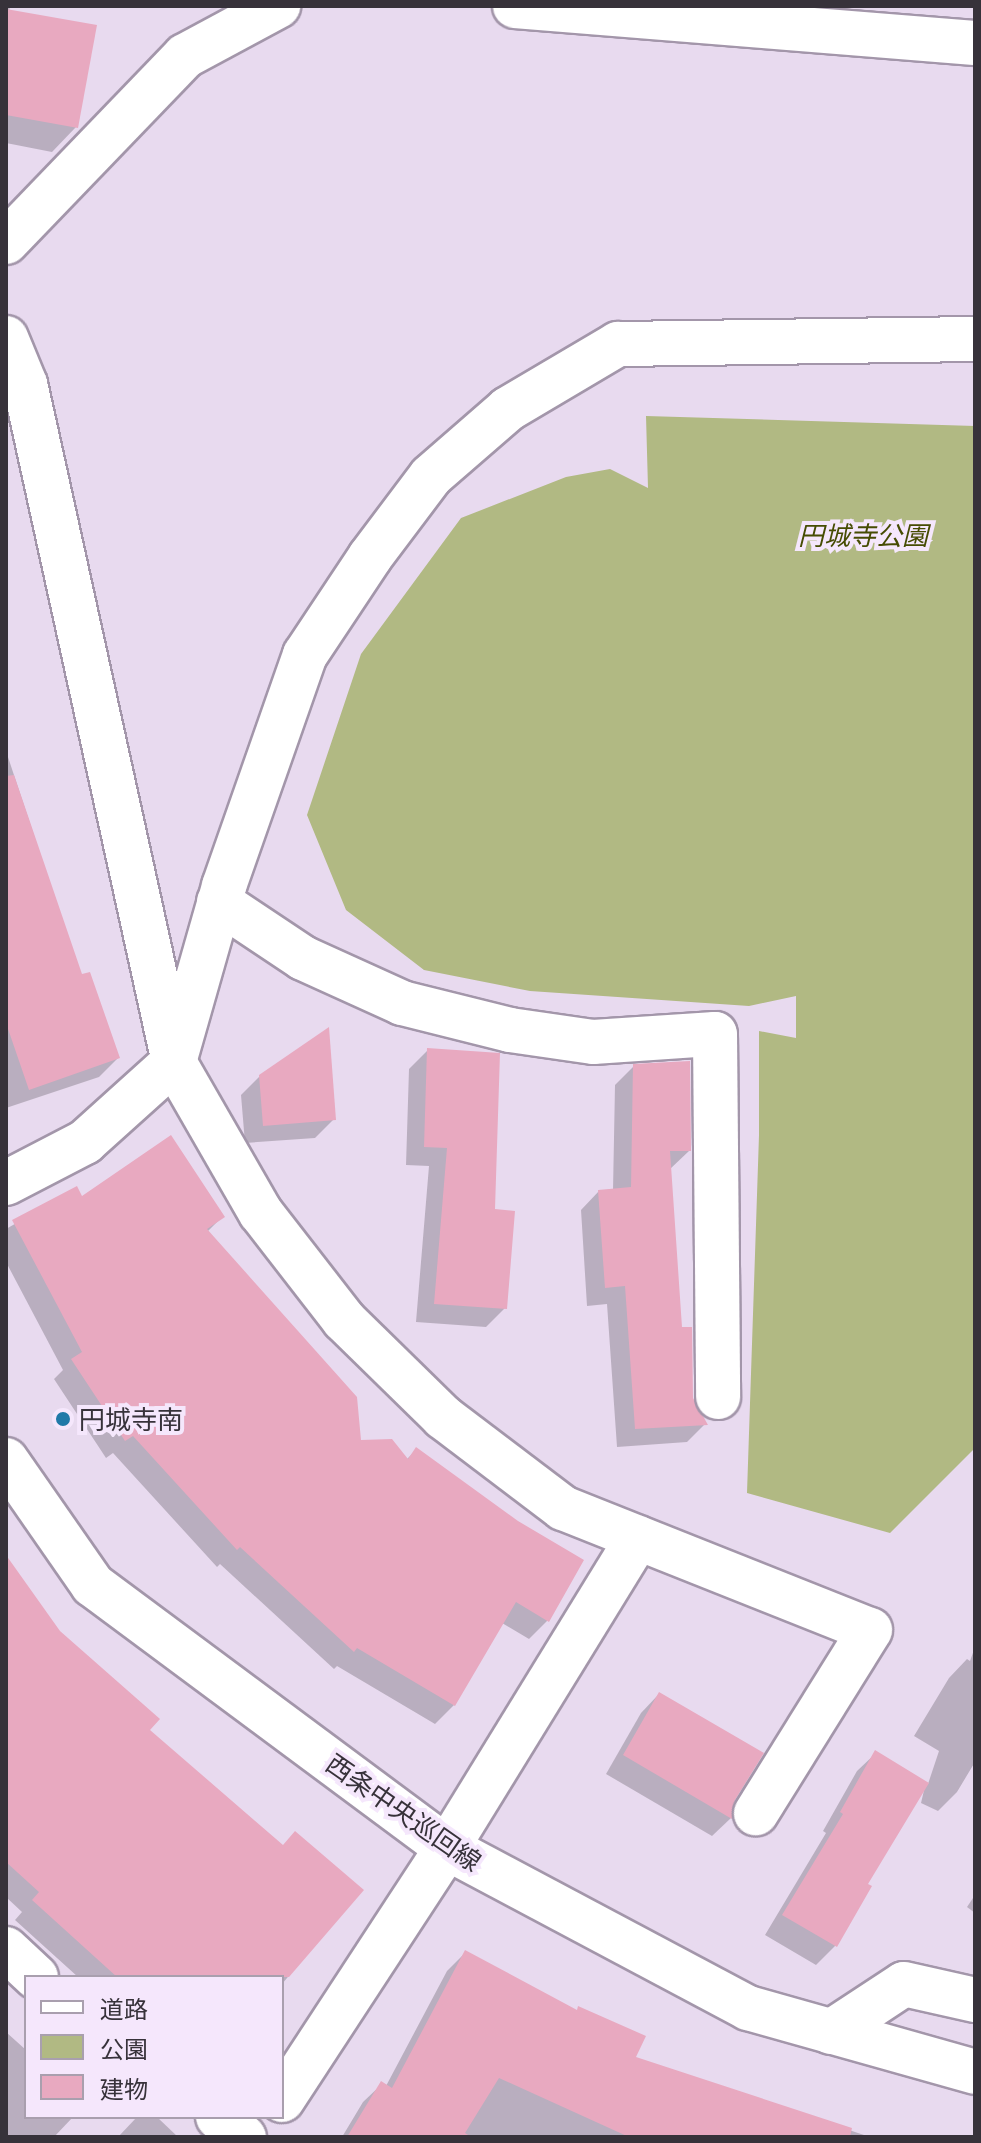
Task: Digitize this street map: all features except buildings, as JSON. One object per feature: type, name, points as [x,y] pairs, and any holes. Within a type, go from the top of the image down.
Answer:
[{"type":"street","points":[[6,242],[185,56],[278,6]]},
{"type":"street","points":[[515,6],[975,43]]},
{"type":"street","points":[[6,338],[25,384],[174,1062],[261,1213],[344,1320],[443,1417],[563,1508],[870,1630],[756,1813]]},
{"type":"street","points":[[6,1183],[85,1142],[174,1062],[219,902],[305,655],[370,557],[431,476],[508,409],[618,344],[975,339]]},
{"type":"street","points":[[219,902],[303,958],[402,1003],[510,1030],[593,1042],[715,1034],[718,1397]]},
{"type":"street","name":"西条中央巡回線","points":[[6,1460],[93,1585],[447,1848],[748,2008],[975,2072]]},
{"type":"street","points":[[284,2097],[447,1848],[638,1538]]},
{"type":"street","points":[[6,1949],[34,1975]]},
{"type":"street","points":[[831,2032],[904,1984],[975,2000]]},
{"type":"street","points":[[221,2119],[244,2137]]},
{"type":"street","points":[[258,2137],[270,2119]]},
{"type":"green space","name":"円城寺公園","points":[[646,416],[975,426],[975,1448],[890,1533],[747,1493],[759,1135],[759,1031],[796,1038],[796,996],[749,1006],[530,991],[424,970],[346,910],[307,815],[361,654],[461,518],[566,477],[610,469],[648,488]]},
{"type":"place","name":"円城寺南","points":[[63,1419]]}]
